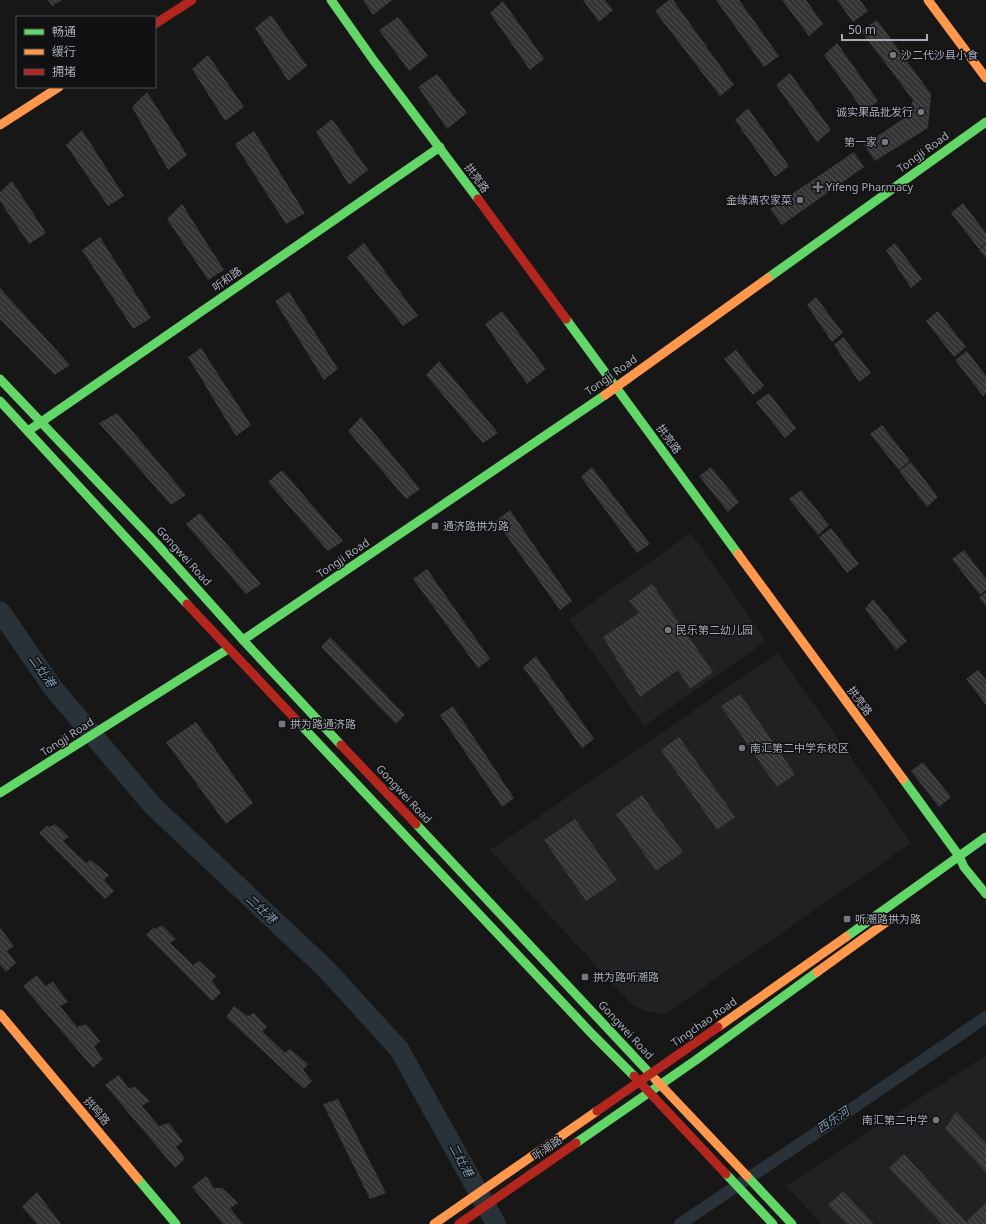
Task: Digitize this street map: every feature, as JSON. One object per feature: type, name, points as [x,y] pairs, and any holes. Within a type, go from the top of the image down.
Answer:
[{"type":"main road","points":[[156,23],[192,0]]},
{"type":"main road","name":"拱亮路","points":[[331,0],[374,61],[440,147],[959,856],[964,867],[986,894]]},
{"type":"main road","points":[[928,0],[986,78]]},
{"type":"main road","points":[[0,125],[57,88]]},
{"type":"main road","name":"Tongji Road","points":[[243,640],[616,387],[986,122]]},
{"type":"main road","name":"听和路","points":[[28,431],[440,147]]},
{"type":"main road","name":"Gongwei Road","points":[[0,379],[156,543],[243,640],[792,1224]]},
{"type":"main road","points":[[0,401],[228,649],[773,1224]]},
{"type":"main road","name":"Tongji Road","points":[[0,793],[228,649]]},
{"type":"main road","name":"Tingchao Road","points":[[434,1224],[640,1082],[986,837]]},
{"type":"main road","points":[[649,1092],[894,917]]},
{"type":"main road","name":"拱鸣路","points":[[0,1014],[176,1224]]},
{"type":"main road","name":"听潮路","points":[[459,1224],[649,1092]]},
{"type":"shaded area","name":"民乐第二幼儿园","points":[[691,533],[766,641],[644,726],[569,619]]},
{"type":"shaded area","name":"南汇第二中学东校区","points":[[778,653],[911,843],[665,1014],[648,1012],[631,1004],[490,850]]},
{"type":"shaded area","name":"南汇第二中学","points":[[986,1055],[986,1224],[822,1224],[786,1186]]},
{"type":"building","points":[[48,0],[62,0],[52,6]]},
{"type":"building","points":[[363,0],[392,0],[373,15]]},
{"type":"building","points":[[583,0],[605,0],[613,10],[599,22]]},
{"type":"building","points":[[669,0],[673,0],[734,85],[720,96],[655,11]]},
{"type":"building","points":[[716,0],[739,0],[779,56],[764,67]]},
{"type":"building","points":[[782,0],[806,0],[823,24],[809,36]]},
{"type":"building","points":[[837,0],[860,0],[868,11],[853,22]]},
{"type":"building","points":[[503,1],[544,59],[530,70],[490,13]]},
{"type":"building","points":[[271,15],[307,66],[288,81],[255,28]]},
{"type":"building","points":[[398,17],[428,56],[409,71],[379,30]]},
{"type":"building","points":[[877,20],[931,94],[928,128],[875,161],[864,145],[909,115],[913,100],[861,31]]},
{"type":"building","points":[[837,43],[878,101],[864,112],[824,55]]},
{"type":"building","points":[[208,55],[244,107],[225,121],[192,69]]},
{"type":"building","points":[[790,73],[831,130],[817,142],[776,85]]},
{"type":"building","points":[[437,74],[467,113],[447,129],[418,87]]},
{"type":"building","points":[[147,92],[187,155],[168,170],[132,107]]},
{"type":"building","points":[[748,108],[789,166],[775,177],[735,120]]},
{"type":"building","points":[[332,119],[368,170],[349,185],[316,132]]},
{"type":"building","points":[[82,130],[124,196],[108,206],[66,145]]},
{"type":"building","points":[[254,131],[305,213],[286,224],[235,144]]},
{"type":"building","points":[[854,152],[864,167],[782,225],[770,209]]},
{"type":"building","points":[[12,181],[46,233],[29,244],[0,201],[0,192]]},
{"type":"building","points":[[963,203],[986,233],[986,243],[979,249],[951,213]]},
{"type":"building","points":[[182,204],[224,270],[208,280],[167,219]]},
{"type":"building","points":[[100,237],[151,318],[133,329],[82,250]]},
{"type":"building","points":[[364,243],[418,316],[403,326],[347,257]]},
{"type":"building","points":[[895,243],[922,279],[911,288],[886,250]]},
{"type":"building","points":[[986,244],[986,258],[979,250]]},
{"type":"building","points":[[0,288],[70,365],[55,375],[0,319]]},
{"type":"building","points":[[289,292],[338,369],[324,380],[275,301]]},
{"type":"building","points":[[816,297],[843,333],[832,342],[807,305]]},
{"type":"building","points":[[502,311],[546,369],[527,384],[485,324]]},
{"type":"building","points":[[938,311],[966,347],[954,357],[926,321]]},
{"type":"building","points":[[843,337],[871,373],[859,382],[834,345]]},
{"type":"building","points":[[201,348],[251,425],[236,436],[188,357]]},
{"type":"building","points":[[736,350],[764,386],[753,395],[724,359]]},
{"type":"building","points":[[967,351],[986,376],[986,394],[983,396],[955,360]]},
{"type":"building","points":[[439,361],[498,433],[483,443],[426,375]]},
{"type":"building","points":[[769,393],[796,428],[785,438],[756,402]]},
{"type":"building","points":[[117,413],[186,495],[171,505],[99,423]]},
{"type":"building","points":[[361,417],[420,489],[406,499],[348,431]]},
{"type":"building","points":[[882,425],[910,461],[899,470],[870,434]]},
{"type":"building","points":[[911,462],[938,497],[927,507],[899,471]]},
{"type":"building","points":[[592,467],[650,544],[637,553],[581,477]]},
{"type":"building","points":[[711,467],[739,502],[728,512],[699,476]]},
{"type":"building","points":[[282,470],[343,541],[328,551],[268,482]]},
{"type":"building","points":[[801,490],[829,525],[818,535],[789,499]]},
{"type":"building","points":[[510,510],[572,601],[560,610],[496,521]]},
{"type":"building","points":[[200,513],[261,584],[246,594],[186,524]]},
{"type":"building","points":[[831,528],[859,564],[847,573],[819,537]]},
{"type":"building","points":[[964,550],[986,579],[986,590],[980,595],[952,559]]},
{"type":"building","points":[[427,569],[490,659],[478,668],[413,579]]},
{"type":"building","points":[[652,584],[713,672],[690,689],[678,670],[640,697],[603,637],[639,613],[629,601]]},
{"type":"building","points":[[986,592],[986,606],[979,598]]},
{"type":"building","points":[[873,599],[907,641],[896,650],[865,609]]},
{"type":"building","points":[[330,637],[405,715],[396,724],[321,647]]},
{"type":"building","points":[[536,656],[594,739],[582,748],[523,667]]},
{"type":"building","points":[[978,670],[986,680],[986,705],[966,679]]},
{"type":"building","points":[[740,694],[795,774],[777,787],[721,706]]},
{"type":"building","points":[[453,706],[514,798],[502,807],[440,715]]},
{"type":"building","points":[[196,722],[253,803],[226,824],[166,742]]},
{"type":"building","points":[[679,737],[735,817],[717,830],[661,750]]},
{"type":"building","points":[[923,762],[951,797],[939,807],[911,771]]},
{"type":"building","points":[[642,795],[683,852],[656,871],[616,814]]},
{"type":"building","points":[[575,819],[617,880],[586,901],[544,840]]},
{"type":"building","points":[[55,824],[69,837],[63,841],[86,863],[91,860],[109,875],[104,880],[114,891],[105,899],[39,833],[46,826],[49,827]]},
{"type":"building","points":[[162,925],[176,939],[170,943],[193,965],[199,961],[216,976],[212,981],[221,993],[212,1001],[146,935],[153,928],[156,929]]},
{"type":"building","points":[[0,928],[14,946],[7,951],[16,963],[6,972],[0,965]]},
{"type":"building","points":[[37,975],[45,986],[53,982],[68,1002],[60,1006],[77,1027],[86,1024],[100,1041],[94,1047],[103,1059],[93,1068],[23,986]]},
{"type":"building","points":[[234,1006],[248,1016],[254,1013],[267,1027],[262,1031],[285,1053],[290,1049],[308,1064],[303,1070],[312,1081],[304,1089],[226,1017]]},
{"type":"building","points":[[119,1075],[128,1088],[135,1087],[150,1101],[142,1106],[159,1126],[169,1123],[183,1141],[176,1147],[185,1158],[175,1168],[105,1085]]},
{"type":"building","points":[[338,1099],[386,1193],[370,1199],[323,1104]]},
{"type":"building","points":[[956,1112],[986,1143],[986,1172],[945,1129]]},
{"type":"building","points":[[904,1154],[966,1222],[986,1203],[986,1224],[942,1224],[889,1168]]},
{"type":"building","points":[[206,1176],[214,1188],[222,1188],[238,1203],[230,1208],[243,1224],[223,1224],[192,1187]]},
{"type":"building","points":[[843,1191],[874,1224],[847,1224],[828,1205]]},
{"type":"building","points":[[37,1192],[61,1224],[37,1224],[22,1207]]},
{"type":"waterway","name":"二灶港","points":[[0,611],[53,688],[153,806],[326,969],[399,1049],[496,1224]]},
{"type":"waterway","name":"西乐河","points":[[680,1224],[986,1017]]},
{"type":"traffic: fast","points":[[331,0],[374,61],[478,199]]},
{"type":"traffic: fast","points":[[768,278],[986,122]]},
{"type":"traffic: fast","points":[[31,429],[440,147]]},
{"type":"traffic: fast","points":[[566,319],[738,554]]},
{"type":"traffic: fast","points":[[0,379],[156,543],[243,640],[341,745]]},
{"type":"traffic: fast","points":[[243,640],[605,395]]},
{"type":"traffic: fast","points":[[0,401],[187,604]]},
{"type":"traffic: fast","points":[[0,793],[228,649]]},
{"type":"traffic: fast","points":[[300,724],[592,1034],[634,1076]]},
{"type":"traffic: fast","points":[[903,779],[959,856],[964,867],[986,894]]},
{"type":"traffic: fast","points":[[416,824],[656,1080]]},
{"type":"traffic: fast","points":[[846,937],[986,837]]},
{"type":"traffic: fast","points":[[576,1143],[696,1060],[817,972]]},
{"type":"traffic: fast","points":[[726,1174],[773,1224]]},
{"type":"traffic: fast","points":[[747,1176],[792,1224]]},
{"type":"traffic: fast","points":[[138,1179],[176,1224]]},
{"type":"traffic: slow","points":[[928,0],[986,78]]},
{"type":"traffic: slow","points":[[0,125],[57,88]]},
{"type":"traffic: slow","points":[[605,395],[768,278]]},
{"type":"traffic: slow","points":[[738,554],[903,779]]},
{"type":"traffic: slow","points":[[817,972],[889,920]]},
{"type":"traffic: slow","points":[[718,1027],[846,937]]},
{"type":"traffic: slow","points":[[0,1014],[138,1179]]},
{"type":"traffic: slow","points":[[656,1080],[747,1176]]},
{"type":"traffic: slow","points":[[434,1224],[597,1111]]},
{"type":"traffic: jam","points":[[156,23],[192,0]]},
{"type":"traffic: jam","points":[[478,199],[566,319]]},
{"type":"traffic: jam","points":[[187,604],[300,724]]},
{"type":"traffic: jam","points":[[341,745],[416,824]]},
{"type":"traffic: jam","points":[[597,1111],[718,1027]]},
{"type":"traffic: jam","points":[[634,1076],[726,1174]]},
{"type":"traffic: jam","points":[[459,1224],[576,1143]]},
{"type":"place","name":"沙二代沙县小食","points":[[893,55]]},
{"type":"place","name":"诚实果品批发行","points":[[921,112]]},
{"type":"place","name":"第一家","points":[[885,142]]},
{"type":"place","name":"Yifeng Pharmacy","points":[[818,187]]},
{"type":"place","name":"金缘满农家菜","points":[[800,200]]},
{"type":"place","name":"通济路拱为路","points":[[435,526]]},
{"type":"place","name":"民乐第二幼儿园","points":[[668,630]]},
{"type":"place","name":"拱为路通济路","points":[[282,724]]},
{"type":"place","name":"南汇第二中学东校区","points":[[742,748]]},
{"type":"place","name":"听潮路拱为路","points":[[847,919]]},
{"type":"place","name":"拱为路听潮路","points":[[585,977]]},
{"type":"place","name":"南汇第二中学","points":[[936,1120]]}]
